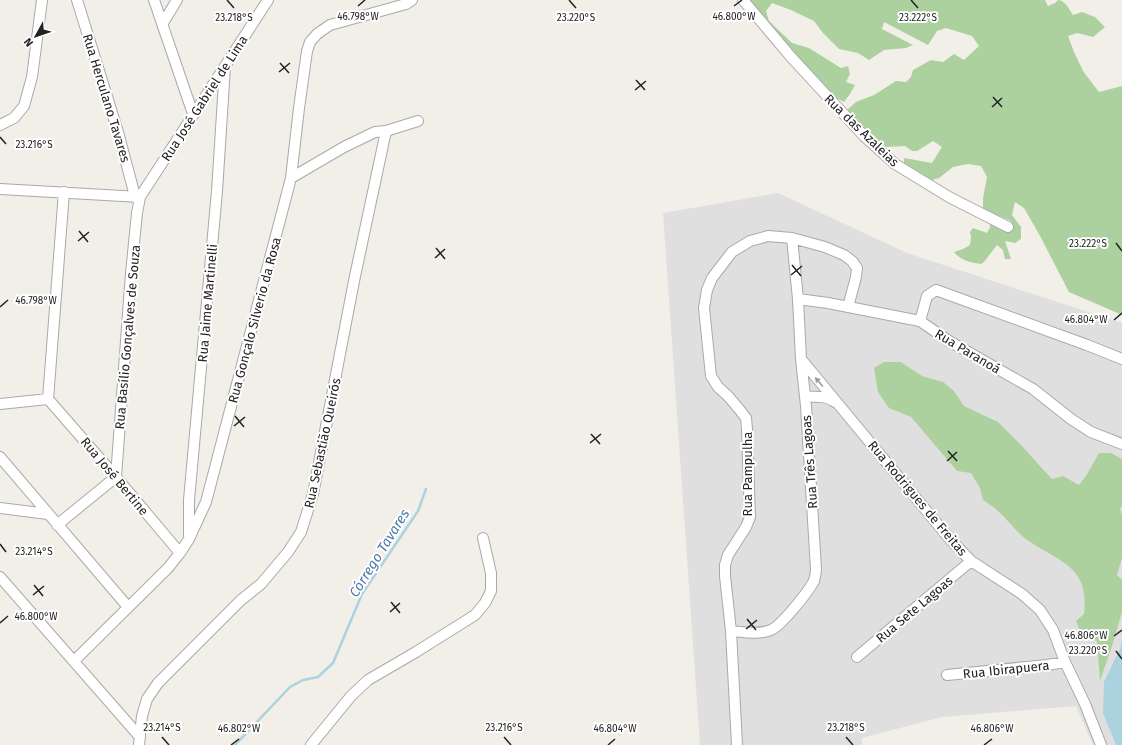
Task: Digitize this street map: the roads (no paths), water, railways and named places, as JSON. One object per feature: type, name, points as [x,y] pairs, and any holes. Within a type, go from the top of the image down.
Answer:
[{"type":"street","points":[[0,125],[14,118],[24,106],[32,77],[42,0]]},
{"type":"street","name":"Rua Herculano Tavares","points":[[76,0],[138,196]]},
{"type":"street","points":[[154,0],[163,22],[193,114]]},
{"type":"street","points":[[163,22],[177,0]]},
{"type":"street","name":"Rua José Gabriel de Lima","points":[[138,196],[268,0]]},
{"type":"street","name":"Rua Gonçalo Silverio da Rosa","points":[[74,661],[168,568],[189,539],[206,502],[291,178],[300,101],[307,51],[310,42],[317,34],[330,25],[406,4],[412,0]]},
{"type":"street","name":"Rua das Azaleias","points":[[743,0],[791,57],[864,136],[895,164],[949,197],[1008,227]]},
{"type":"street","name":"Rua Jaime Martinelli","points":[[189,539],[189,500],[216,191],[225,67]]},
{"type":"street","points":[[291,178],[344,147],[375,132],[386,131],[418,121]]},
{"type":"street","name":"Rua Sebastião Queirós","points":[[139,741],[142,716],[147,699],[158,683],[241,600],[261,584],[288,552],[301,532],[313,494],[354,281],[386,131]]},
{"type":"street","points":[[0,188],[138,196]]},
{"type":"street","points":[[0,404],[48,399],[64,192]]},
{"type":"street","name":"Rua Basílio Gonçalves de Souza","points":[[116,477],[138,196]]},
{"type":"street","name":"Rua Pampulha","points":[[737,745],[731,631],[725,565],[728,555],[746,527],[750,517],[748,429],[746,418],[710,376],[704,308],[707,290],[712,278],[732,252],[750,240],[768,236],[792,238],[825,247],[844,255],[852,261],[857,268],[848,307]]},
{"type":"street","name":"Rua Três Lagoas","points":[[731,631],[763,632],[771,630],[780,624],[809,589],[815,579],[816,569],[805,397],[792,238]]},
{"type":"street","points":[[920,322],[927,296],[936,290],[1122,359]]},
{"type":"street","name":"Rua Paranoá","points":[[798,299],[848,307],[920,322],[949,341],[1034,389],[1091,432],[1122,444]]},
{"type":"street","name":"Rua Rodrigues de Freitas","points":[[801,359],[949,538],[971,561],[1022,594],[1040,610],[1052,630],[1085,704],[1101,745]]},
{"type":"street","name":"Rua Rodrigues de Freitas","points":[[805,397],[818,396],[828,398],[838,404]]},
{"type":"street","name":"Rua José Bertine","points":[[48,399],[180,553]]},
{"type":"street","points":[[0,457],[128,607]]},
{"type":"street","points":[[57,525],[116,477]]},
{"type":"street","points":[[189,500],[206,502]]},
{"type":"street","points":[[0,508],[48,514]]},
{"type":"street","points":[[311,745],[351,696],[368,680],[475,615],[485,603],[491,591],[491,573],[483,538]]},
{"type":"street","name":"Rua Sete Lagoas","points":[[857,657],[971,561]]},
{"type":"street","points":[[0,577],[74,661],[139,741]]},
{"type":"street","name":"Rua Ibirapuera","points":[[947,675],[1065,662]]},
{"type":"water","points":[[1122,639],[1122,745],[1116,745],[1103,713],[1104,682],[1120,649]]},
{"type":"waterway","name":"Córrego Tavares","points":[[235,745],[290,687],[303,680],[318,677],[333,663],[362,594],[418,511],[426,489]]}]
